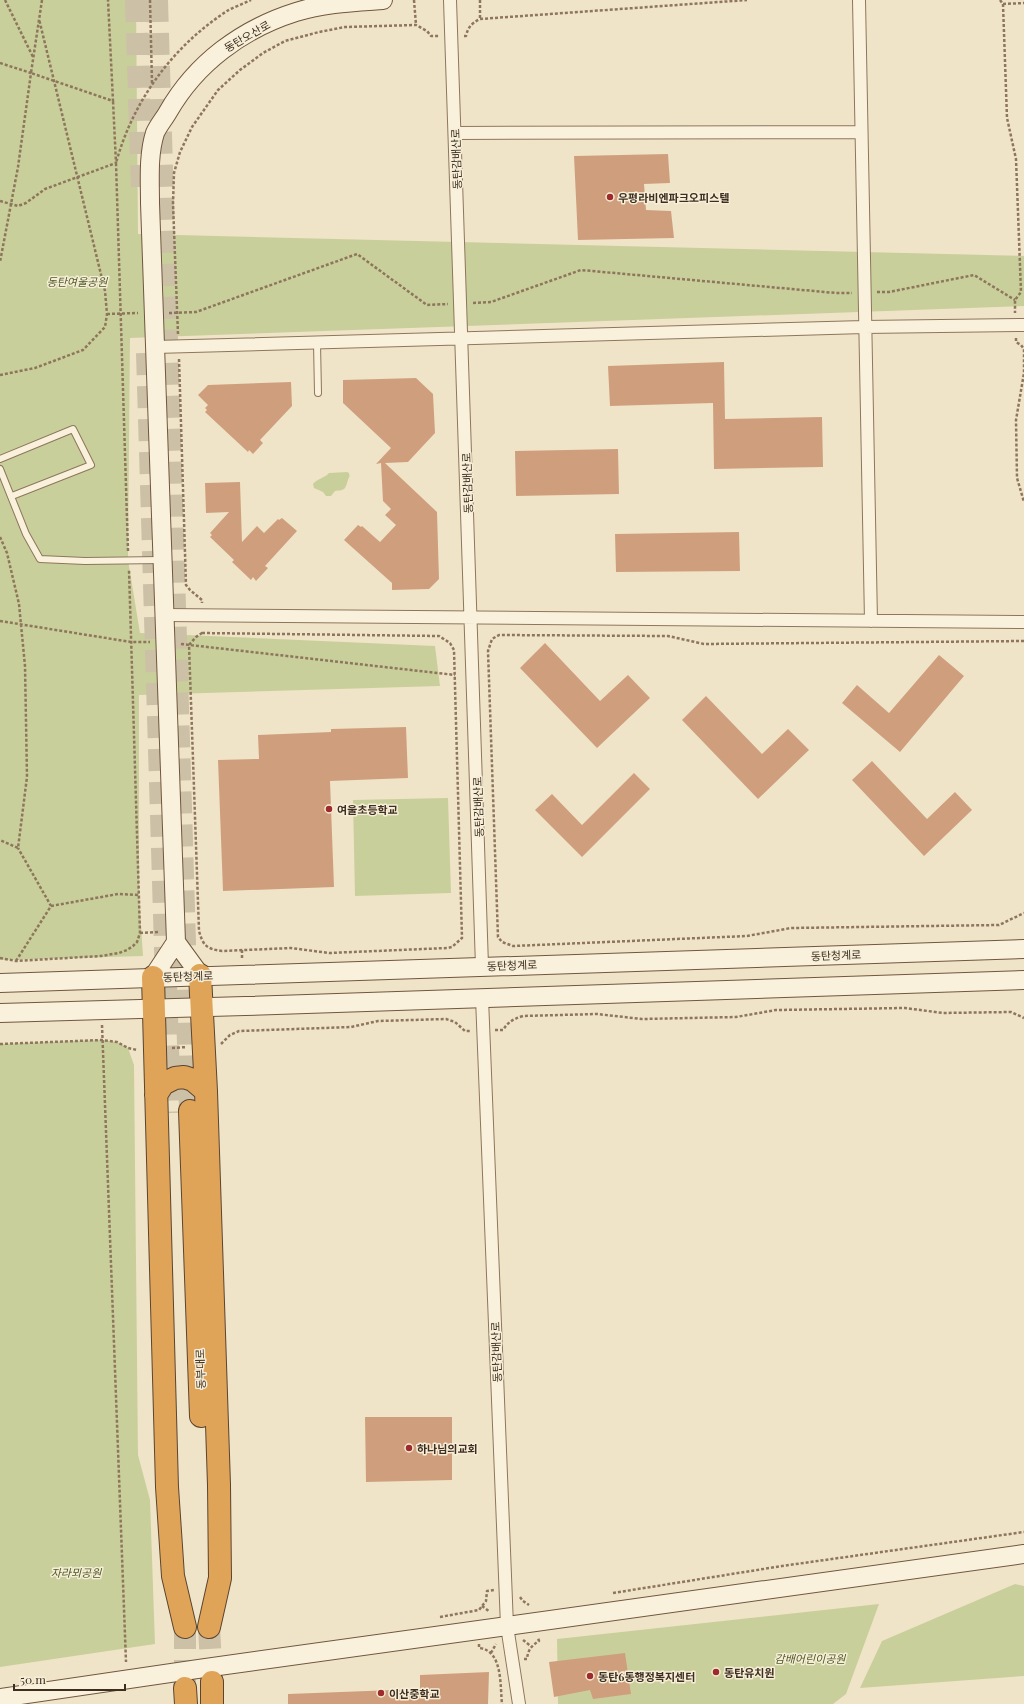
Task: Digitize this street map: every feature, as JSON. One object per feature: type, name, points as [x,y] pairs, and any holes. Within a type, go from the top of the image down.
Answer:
[{"type":"highway","points":[[200,976],[206,1091]]},
{"type":"highway","points":[[153,977],[156,1095]]},
{"type":"highway","points":[[156,1095],[163,1084],[175,1078],[184,1077],[193,1080],[206,1091]]},
{"type":"highway","name":"동부대로","points":[[156,1095],[167,1487],[173,1576],[185,1627],[180,1112],[209,1627],[220,1578],[220,1570],[219,1485],[206,1091]]},
{"type":"highway","points":[[212,1682],[212,1704]]},
{"type":"street","name":"동탄오산로","points":[[176,942],[162,560],[150,163],[156,133],[179,92],[208,61],[233,41],[264,24],[296,11],[335,4],[383,0]]},
{"type":"street","name":"동탄감배산로","points":[[450,0],[472,618],[482,966]]},
{"type":"street","points":[[858,0],[871,621]]},
{"type":"street","points":[[455,133],[861,132]]},
{"type":"street","points":[[155,347],[864,327],[1024,324]]},
{"type":"street","points":[[164,615],[1024,622]]},
{"type":"street","points":[[153,977],[176,942],[200,976]]},
{"type":"street","name":"동탄청계로","points":[[0,983],[1024,949]]},
{"type":"street","points":[[0,1013],[1024,980]]},
{"type":"street","name":"동탄감배산로","points":[[482,998],[507,1626],[519,1704]]},
{"type":"street","points":[[0,1698],[266,1658],[1024,1554]]},
{"type":"lane","points":[[317,343],[318,393]]},
{"type":"lane","points":[[0,459],[73,429],[91,465],[12,496]]},
{"type":"lane","points":[[0,469],[26,534],[40,559],[84,561],[162,560]]},
{"type":"path","points":[[5,0],[34,58]]},
{"type":"path","points":[[0,262],[18,167],[42,0]]},
{"type":"path","points":[[0,958],[16,961],[101,956],[127,950],[137,942],[140,933],[116,162],[108,0]]},
{"type":"path","points":[[150,0],[152,84]]},
{"type":"path","points":[[116,162],[121,143],[130,121],[152,84],[170,60],[199,32],[227,11],[251,0]]},
{"type":"path","points":[[414,0],[416,25]]},
{"type":"path","points":[[480,0],[480,19]]},
{"type":"path","points":[[466,36],[472,23],[480,19],[747,0]]},
{"type":"path","points":[[107,314],[196,312],[357,254],[427,305],[491,302],[581,270],[836,293],[889,292],[974,275],[1015,300],[1021,292],[1016,159],[1007,118],[1003,4],[1000,0]]},
{"type":"path","points":[[1003,4],[1024,3]]},
{"type":"path","points":[[0,375],[36,368],[83,350],[105,327],[107,314],[105,291],[39,19]]},
{"type":"path","points":[[202,600],[186,585],[173,204],[174,174],[180,152],[192,127],[218,90],[240,70],[263,53],[286,41],[345,27],[416,25],[427,31],[431,36]]},
{"type":"path","points":[[0,63],[113,101]]},
{"type":"path","points":[[0,201],[18,206],[26,203],[45,189],[116,162]]},
{"type":"path","points":[[1016,342],[1024,349],[1024,374],[1016,420],[1017,478],[1024,502]]},
{"type":"path","points":[[0,536],[7,553],[18,604],[25,666],[26,777],[18,848]]},
{"type":"path","points":[[0,621],[131,642],[165,642],[455,675]]},
{"type":"path","points":[[202,633],[440,636],[450,643],[454,650],[462,938],[452,947],[442,949],[329,953],[291,948],[222,951],[211,950],[202,942],[198,930],[189,645],[196,636],[202,633]]},
{"type":"path","points":[[1024,640],[704,644],[668,636],[499,635],[492,639],[488,651],[498,937],[508,944],[513,946],[747,936],[791,928],[999,925],[1024,913]]},
{"type":"path","points":[[0,840],[18,848],[52,906]]},
{"type":"path","points":[[16,961],[52,906],[118,894],[139,895]]},
{"type":"path","points":[[503,1030],[507,1024],[514,1019],[523,1016],[597,1014],[642,1019],[713,1018],[736,1017],[776,1010],[905,1008],[943,1013],[1012,1012],[1024,1018]]},
{"type":"path","points":[[0,1044],[102,1040],[117,1042],[135,1050],[155,1049],[219,1045],[230,1035],[239,1031],[351,1027],[378,1021],[446,1019],[455,1022],[465,1031]]},
{"type":"path","points":[[102,1040],[126,1662]]},
{"type":"path","points":[[613,1593],[782,1566],[1024,1532]]},
{"type":"path","points":[[517,1590],[522,1601],[526,1604],[536,1605]]},
{"type":"path","points":[[527,1659],[529,1650],[539,1641]]},
{"type":"path","points":[[479,1648],[489,1651],[496,1659],[502,1704]]},
{"type":"green space","name":"동탄여울공원","points":[[0,0],[136,0],[138,234],[1024,256],[1024,306],[130,338],[128,560],[140,633],[435,646],[440,686],[139,695],[139,895],[143,956],[0,960]]},
{"type":"green space","points":[[347,472],[350,476],[345,487],[341,490],[335,491],[331,496],[326,496],[323,492],[314,488],[313,484],[315,482],[329,473]]},
{"type":"green space","points":[[448,798],[451,893],[355,896],[353,800]]},
{"type":"green space","name":"자라뫼공원","points":[[102,1040],[117,1042],[128,1048],[134,1065],[138,1455],[150,1500],[155,1644],[0,1667],[0,1044]]},
{"type":"green space","points":[[1015,1584],[1024,1586],[1024,1676],[860,1688],[882,1641]]},
{"type":"green space","name":"감배어린이공원","points":[[879,1604],[846,1694],[833,1704],[558,1704],[557,1639]]},
{"type":"building","name":"우평라비엔파크오피스텔","points":[[668,154],[670,183],[644,184],[646,210],[671,211],[674,238],[578,240],[574,156]]},
{"type":"building","points":[[724,362],[725,419],[822,417],[823,467],[714,469],[713,403],[610,406],[608,366]]},
{"type":"building","points":[[416,378],[433,394],[435,433],[408,462],[385,463],[437,512],[439,579],[429,589],[392,590],[392,583],[344,540],[358,525],[361,527],[362,526],[380,542],[396,525],[385,515],[391,509],[383,501],[381,463],[376,464],[391,448],[343,403],[343,380]]},
{"type":"building","points":[[291,382],[292,406],[260,440],[263,443],[253,454],[249,450],[248,452],[205,412],[207,410],[205,408],[208,405],[198,395],[208,385]]},
{"type":"building","points":[[618,449],[619,494],[516,496],[515,451]]},
{"type":"building","points":[[240,482],[242,542],[257,526],[264,533],[278,519],[279,520],[282,518],[297,531],[265,566],[268,568],[256,581],[253,577],[251,580],[232,562],[234,560],[210,537],[212,535],[210,533],[229,512],[206,513],[205,483]]},
{"type":"building","points":[[739,532],[740,571],[616,572],[615,534]]},
{"type":"building","points":[[545,643],[600,701],[628,675],[650,698],[597,748],[520,668]]},
{"type":"building","points":[[939,655],[964,676],[900,752],[842,703],[857,685],[889,713]]},
{"type":"building","points":[[706,696],[762,754],[788,729],[809,750],[758,799],[682,720]]},
{"type":"building","points":[[406,727],[408,778],[330,781],[334,887],[223,891],[218,760],[259,759],[258,735],[331,732],[331,729]]},
{"type":"building","points":[[872,761],[927,819],[955,792],[972,810],[924,856],[852,780]]},
{"type":"building","points":[[634,773],[650,789],[582,857],[535,810],[552,794],[582,825]]},
{"type":"building","name":"하나님의교회","points":[[365,1417],[452,1417],[452,1480],[366,1482]]},
{"type":"building","name":"동탄6동행정복지센터","points":[[625,1653],[631,1694],[593,1699],[590,1690],[554,1697],[549,1662]]},
{"type":"building","points":[[489,1672],[488,1704],[288,1704],[288,1694],[420,1689],[420,1675]]},
{"type":"tunnel","points":[[136,0],[142,191]]},
{"type":"tunnel","points":[[157,0],[190,1111]]},
{"type":"tunnel","points":[[147,353],[170,1113]]},
{"type":"tunnel","points":[[185,1627],[185,1688]]},
{"type":"tunnel","points":[[209,1627],[212,1682]]},
{"type":"place","name":"우평라비엔파크오피스텔","points":[[610,197]]},
{"type":"place","name":"여울초등학교","points":[[329,809]]},
{"type":"place","name":"하나님의교회","points":[[409,1448]]},
{"type":"place","name":"동탄유치원","points":[[716,1672]]},
{"type":"place","name":"동탄6동행정복지센터","points":[[590,1676]]},
{"type":"place","name":"이산중학교","points":[[381,1693]]}]
